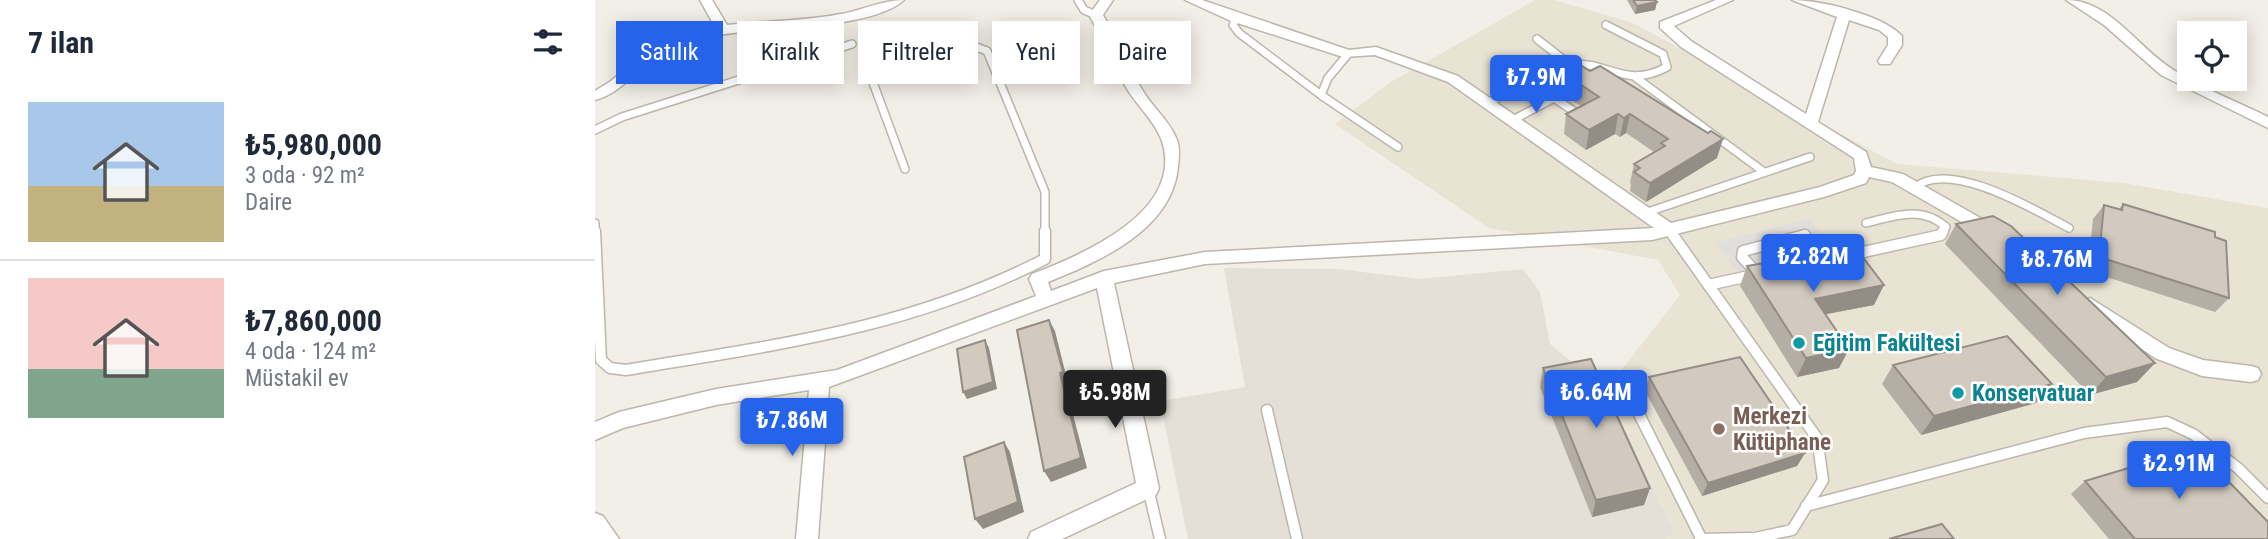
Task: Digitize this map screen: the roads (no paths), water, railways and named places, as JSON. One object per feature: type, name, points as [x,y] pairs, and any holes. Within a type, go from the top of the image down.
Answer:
[{"type":"street","points":[[707,0],[719,21]]},
{"type":"street","points":[[723,29],[798,25],[867,13],[898,0]]},
{"type":"street","points":[[1191,0],[1236,18],[1348,54],[1376,51],[1453,79],[1669,230]]},
{"type":"street","points":[[595,431],[619,419],[716,397],[838,378],[1104,278],[1205,258],[1652,234],[1824,192],[1860,179],[1864,171],[1861,156],[1686,44],[1665,25],[1727,0]]},
{"type":"street","points":[[1798,0],[1884,27],[1895,36],[1895,45],[1885,61]]},
{"type":"street","points":[[2072,0],[2109,22],[2166,72],[2268,123]]},
{"type":"street","points":[[1046,300],[1038,279],[1066,269],[1118,240],[1160,205],[1172,173],[1170,141],[1131,84],[1102,7]]},
{"type":"street","points":[[1810,123],[1845,13]]},
{"type":"street","points":[[595,96],[618,84]]},
{"type":"street","points":[[1864,171],[1897,178],[2012,242]]},
{"type":"street","points":[[1039,539],[1148,488],[1104,278]]},
{"type":"street","points":[[2074,291],[2104,316],[2162,354],[2201,368],[2251,374]]},
{"type":"street","points":[[807,539],[820,381]]},
{"type":"street","points":[[595,523],[607,539]]},
{"type":"lane","points":[[1078,0],[1084,10],[1102,7]]},
{"type":"lane","points":[[1236,18],[1233,25],[1239,33],[1321,95],[1398,147]]},
{"type":"lane","points":[[1537,39],[1569,64],[1635,77],[1655,75],[1667,66],[1663,54],[1606,25]]},
{"type":"lane","points":[[595,130],[622,117],[852,44]]},
{"type":"lane","points":[[595,223],[601,360],[610,369],[626,370],[887,324],[1018,274],[1045,258],[1045,192],[987,51],[971,45],[871,77],[905,169]]},
{"type":"lane","points":[[1321,95],[1328,78],[1348,54]]},
{"type":"lane","points":[[1486,104],[1569,64]]},
{"type":"lane","points":[[1635,77],[1764,173]]},
{"type":"lane","points":[[1513,120],[1554,98],[1581,116]]},
{"type":"lane","points":[[1645,213],[1810,157]]},
{"type":"lane","points":[[1914,188],[1921,181],[1960,180],[2010,197],[2069,228]]},
{"type":"lane","points":[[1836,258],[1941,235],[1946,227],[1938,217],[1921,211],[1866,223]]},
{"type":"lane","points":[[1627,390],[1700,538],[1750,538],[1792,530],[1823,480],[1817,438],[1709,285],[1688,261],[1669,230]]},
{"type":"lane","points":[[1758,274],[1742,257],[1743,251],[1805,235]]},
{"type":"lane","points":[[1709,285],[1771,271]]},
{"type":"lane","points":[[1267,410],[1297,539]]},
{"type":"lane","points":[[1807,506],[2084,433],[2167,422],[2193,434],[2229,461],[2268,498]]},
{"type":"lane","points":[[1148,488],[1160,539]]},
{"type":"place","name":"Eğitim Fakültesi","points":[[1799,343]]},
{"type":"place","name":"Konservatuar","points":[[1958,393]]},
{"type":"place","name":"Merkezi Kütüphane","points":[[1719,429]]}]
